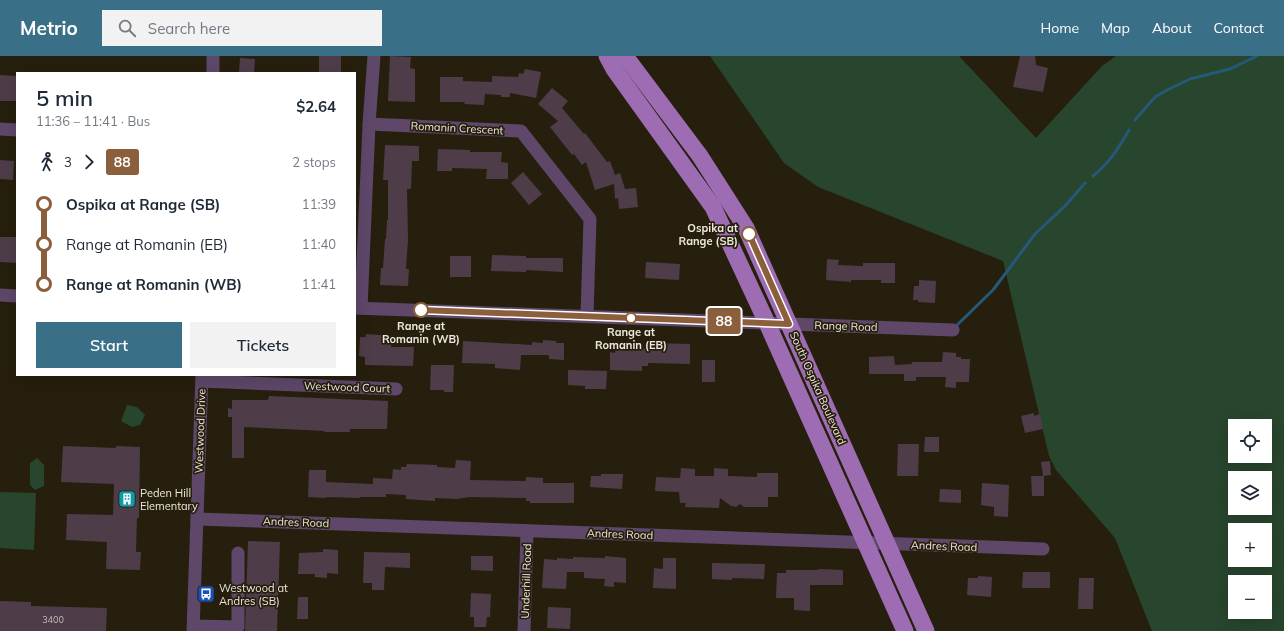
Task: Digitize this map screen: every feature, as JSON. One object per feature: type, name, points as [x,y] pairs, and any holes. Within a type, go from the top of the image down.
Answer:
[{"type":"main road","name":"South Ospika Boulevard","points":[[607,56],[614,69],[713,207],[768,323],[905,631]]},
{"type":"main road","name":"South Ospika Boulevard","points":[[625,56],[700,156],[746,228],[926,631]]},
{"type":"street","points":[[213,56],[213,72]]},
{"type":"street","points":[[358,308],[374,56]]},
{"type":"street","name":"Romanin Crescent","points":[[369,124],[522,131],[590,219],[588,316]]},
{"type":"street","points":[[0,129],[16,130]]},
{"type":"street","points":[[0,295],[16,296]]},
{"type":"street","name":"Range Road","points":[[358,308],[952,330]]},
{"type":"street","name":"Westwood Court","points":[[202,378],[396,389]]},
{"type":"street","name":"Westwood Drive","points":[[194,629],[202,378]]},
{"type":"street","name":"Andres Road","points":[[197,519],[1043,549]]},
{"type":"street","name":"Underhill Road","points":[[524,631],[527,531]]},
{"type":"street","points":[[194,629],[238,627],[238,554]]},
{"type":"green space","points":[[710,56],[959,56],[1036,138],[1102,66],[1116,56],[1284,56],[1284,631],[1152,631],[1115,538],[1056,470],[1049,456],[1003,261],[818,187],[784,163]]},
{"type":"green space","points":[[127,405],[137,407],[145,415],[140,425],[132,427],[121,421]]},
{"type":"green space","points":[[37,458],[44,465],[44,486],[35,490],[30,485],[30,463]]},
{"type":"green space","points":[[0,492],[36,493],[34,550],[0,548]]},
{"type":"building","points":[[319,56],[341,56],[341,72],[319,72]]},
{"type":"building","points":[[390,56],[411,57],[410,68],[415,69],[415,102],[388,101]]},
{"type":"building","points":[[1020,56],[1035,56],[1036,65],[1048,68],[1043,92],[1013,87]]},
{"type":"building","points":[[240,58],[255,59],[254,72],[239,72]]},
{"type":"building","points":[[525,69],[541,72],[536,98],[510,93],[510,97],[485,94],[484,105],[464,104],[465,102],[440,102],[440,77],[463,77],[463,81],[492,82],[492,76],[518,77],[519,73],[523,74]]},
{"type":"building","points":[[0,75],[16,76],[16,101],[0,101]]},
{"type":"building","points":[[552,88],[568,101],[562,108],[584,134],[585,133],[607,162],[610,161],[615,175],[620,173],[625,189],[636,188],[638,207],[619,209],[618,198],[615,199],[614,184],[595,190],[586,162],[582,165],[574,154],[572,155],[550,127],[558,121],[538,104]]},
{"type":"building","points":[[385,145],[419,146],[419,161],[412,161],[411,189],[407,189],[408,240],[406,269],[409,269],[408,286],[380,285],[388,220],[388,180],[383,180]]},
{"type":"building","points":[[438,149],[470,150],[470,152],[502,152],[501,162],[508,163],[508,179],[486,179],[487,169],[452,168],[452,171],[437,171]]},
{"type":"building","points":[[0,160],[14,161],[13,180],[0,179]]},
{"type":"building","points":[[523,172],[542,194],[529,205],[511,183]]},
{"type":"building","points":[[0,237],[16,237],[16,263],[0,262]]},
{"type":"building","points":[[492,255],[526,256],[526,258],[563,258],[563,272],[526,270],[526,272],[491,271]]},
{"type":"building","points":[[450,256],[471,256],[471,277],[450,277]]},
{"type":"building","points":[[827,259],[839,260],[838,265],[863,266],[863,263],[895,263],[895,283],[881,283],[881,280],[851,280],[851,282],[826,280]]},
{"type":"building","points":[[646,262],[680,264],[679,280],[645,278]]},
{"type":"building","points":[[919,280],[936,281],[935,303],[918,302],[918,300],[913,300],[914,286],[919,286]]},
{"type":"building","points":[[366,334],[392,336],[391,347],[414,347],[413,366],[365,365],[365,357],[359,356],[360,337],[366,337]]},
{"type":"building","points":[[543,340],[564,343],[564,360],[549,359],[549,355],[521,355],[520,370],[495,368],[495,364],[462,363],[463,341],[532,345],[532,342],[543,343]]},
{"type":"building","points":[[651,343],[690,344],[690,364],[648,363],[648,366],[642,366],[642,371],[610,370],[610,352],[615,353],[616,348],[651,349]]},
{"type":"building","points":[[943,352],[956,353],[956,357],[961,357],[961,359],[970,359],[969,382],[956,382],[956,388],[945,387],[946,377],[916,377],[916,381],[904,381],[904,374],[869,374],[869,357],[894,356],[895,365],[912,364],[912,362],[942,362]]},
{"type":"building","points":[[702,360],[715,360],[715,382],[702,382]]},
{"type":"building","points":[[431,365],[454,365],[453,392],[444,392],[444,390],[430,390]]},
{"type":"building","points":[[568,370],[607,371],[606,389],[585,389],[585,386],[568,385]]},
{"type":"building","points":[[269,396],[388,401],[387,429],[350,429],[350,432],[324,432],[325,431],[244,427],[244,458],[232,458],[232,417],[228,417],[228,408],[232,409],[232,400],[268,400]]},
{"type":"building","points":[[1034,413],[1034,416],[1040,414],[1043,429],[1025,433],[1021,416]]},
{"type":"building","points":[[925,437],[939,437],[939,452],[924,452]]},
{"type":"building","points":[[898,444],[919,444],[918,476],[897,476]]},
{"type":"building","name":"Peden Hill Elementary","points":[[63,446],[116,448],[116,446],[140,447],[139,518],[137,518],[136,552],[141,552],[140,570],[106,569],[107,542],[66,540],[67,514],[113,515],[114,484],[61,482]]},
{"type":"building","points":[[456,460],[471,461],[470,480],[526,481],[526,477],[543,478],[543,483],[574,483],[574,503],[530,503],[530,501],[526,501],[526,498],[469,497],[457,499],[435,498],[435,501],[406,499],[406,495],[386,494],[386,497],[308,497],[309,470],[326,470],[326,482],[373,484],[373,478],[392,479],[393,469],[401,470],[401,467],[406,467],[407,464],[437,465],[437,467],[455,468]]},
{"type":"building","points":[[1050,461],[1051,475],[1043,476],[1041,462]]},
{"type":"building","points":[[681,468],[695,469],[695,476],[714,476],[714,468],[728,469],[728,476],[757,477],[757,473],[778,473],[778,497],[768,497],[768,507],[744,507],[740,504],[736,507],[731,506],[720,498],[719,508],[685,507],[686,503],[680,503],[679,492],[655,491],[656,477],[680,478]]},
{"type":"building","points":[[601,474],[623,474],[622,489],[590,487],[591,476],[601,476]]},
{"type":"building","points":[[1031,476],[1044,476],[1044,496],[1032,496]]},
{"type":"building","points":[[982,483],[1009,485],[1008,517],[994,516],[994,507],[981,505]]},
{"type":"building","points":[[940,489],[961,490],[961,503],[939,502]]},
{"type":"building","points":[[248,541],[280,542],[277,631],[245,631]]},
{"type":"building","points":[[323,549],[338,550],[338,574],[327,573],[327,578],[315,577],[315,574],[298,574],[299,553],[323,552]]},
{"type":"building","points":[[364,552],[410,553],[410,568],[385,567],[384,590],[372,590],[372,583],[363,583]]},
{"type":"building","points":[[471,556],[493,556],[493,571],[471,570]]},
{"type":"building","points":[[605,556],[626,558],[626,583],[614,582],[614,587],[604,586],[605,579],[584,578],[584,572],[567,572],[566,589],[542,588],[544,559],[573,559],[573,557],[605,558]]},
{"type":"building","points":[[663,558],[676,558],[676,589],[653,588],[654,568],[663,569]]},
{"type":"building","points":[[712,563],[765,564],[764,579],[712,579]]},
{"type":"building","points":[[786,570],[843,570],[843,585],[810,585],[810,611],[794,610],[794,598],[776,598],[777,573],[786,573]]},
{"type":"building","points":[[1023,572],[1050,572],[1050,588],[1022,588]]},
{"type":"building","points":[[978,576],[992,577],[991,597],[967,595],[968,578],[978,578]]},
{"type":"building","points":[[1079,578],[1094,578],[1093,609],[1078,609]]},
{"type":"building","points":[[471,593],[491,594],[490,617],[487,617],[486,627],[474,627],[474,617],[470,617]]},
{"type":"building","points":[[298,597],[308,597],[308,619],[297,619]]},
{"type":"building","points":[[0,601],[31,602],[31,606],[107,608],[106,631],[0,631]]},
{"type":"building","points":[[548,607],[571,608],[570,629],[547,628]]},
{"type":"waterway","points":[[1135,120],[1155,97],[1167,90],[1190,79],[1230,69],[1257,56]]},
{"type":"waterway","points":[[1093,176],[1113,155],[1129,130]]},
{"type":"waterway","points":[[955,327],[993,290],[1035,234],[1065,206],[1085,183]]},
{"type":"bus line","name":"88","points":[[421,310],[789,324],[749,234]]},
{"type":"place","name":"Ospika at Range (SB)","points":[[749,234]]},
{"type":"place","name":"Range at Romanin (WB)","points":[[421,310]]},
{"type":"place","name":"Range at Romanin (EB)","points":[[631,318]]},
{"type":"place","name":"Peden Hill Elementary","points":[[127,499]]},
{"type":"place","name":"Westwood at Andres (SB)","points":[[206,594]]}]
